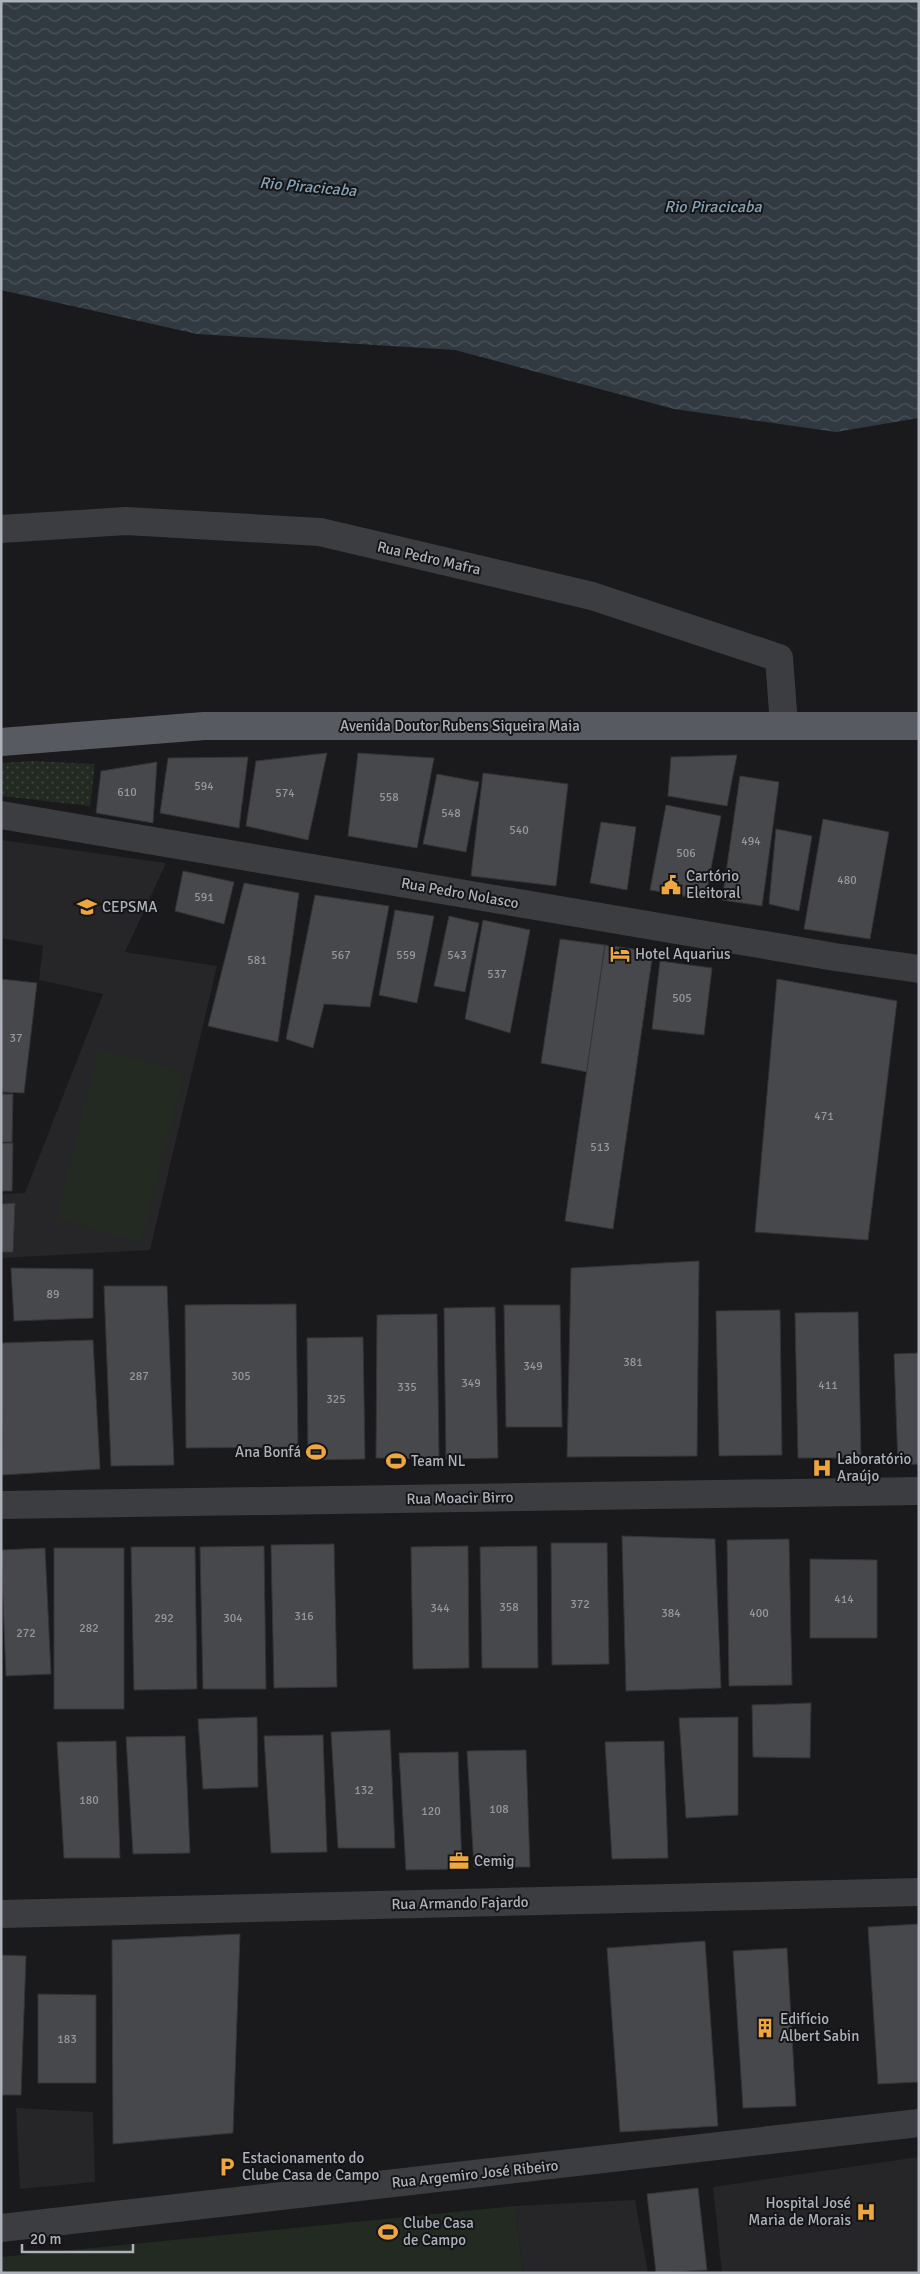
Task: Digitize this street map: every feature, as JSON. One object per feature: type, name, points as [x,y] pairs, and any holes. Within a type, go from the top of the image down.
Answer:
[{"type":"main road","name":"Avenida Doutor Rubens Siqueira Maia","points":[[1,742],[204,726],[919,726]]},
{"type":"main road","points":[[1,734],[31,741]]},
{"type":"street","name":"Rua Pedro Mafra","points":[[1,529],[126,521],[320,532],[592,596],[778,658],[784,725]]},
{"type":"street","name":"Rua Pedro Nolasco","points":[[1,814],[835,957],[919,969]]},
{"type":"street","name":"Rua Moacir Birro","points":[[1,1505],[919,1492]]},
{"type":"street","name":"Rua Armando Fajardo","points":[[1,1914],[919,1892]]},
{"type":"street","name":"Rua Argemiro José Ribeiro","points":[[1,2228],[919,2123]]},
{"type":"shaded area","points":[[33,761],[95,764],[90,806],[1,796],[1,763]]},
{"type":"shaded area","points":[[1,840],[166,863],[125,952],[217,966],[150,1250],[1,1258],[1,1194],[25,1193],[103,994],[39,980],[43,946],[1,938]]},
{"type":"shaded area","points":[[99,1050],[184,1072],[141,1242],[56,1219]]},
{"type":"shaded area","points":[[16,2108],[93,2112],[95,2182],[20,2189]]},
{"type":"shaded area","points":[[919,2157],[919,2273],[722,2273],[713,2187]]},
{"type":"shaded area","points":[[635,2200],[648,2273],[523,2273],[515,2206]]},
{"type":"shaded area","name":"Clube Casa de Campo","points":[[515,2206],[523,2273],[1,2273],[1,2257]]},
{"type":"water","name":"Rio Piracicaba","points":[[1,1],[919,1],[919,418],[836,432],[674,409],[455,350],[197,334],[1,290]]},
{"type":"building","points":[[327,753],[308,840],[246,826],[256,761]]},
{"type":"building","points":[[358,753],[434,758],[417,848],[348,836]]},
{"type":"building","points":[[737,755],[727,806],[668,796],[671,757]]},
{"type":"building","points":[[248,757],[239,828],[160,813],[168,758]]},
{"type":"building","points":[[157,762],[153,823],[96,813],[101,771]]},
{"type":"building","points":[[483,773],[568,784],[556,886],[471,876]]},
{"type":"building","points":[[437,774],[479,782],[466,852],[423,844]]},
{"type":"building","points":[[740,776],[779,782],[762,906],[722,900]]},
{"type":"building","points":[[666,805],[721,816],[705,900],[650,890]]},
{"type":"building","points":[[823,819],[889,832],[870,939],[804,929]]},
{"type":"building","points":[[601,822],[636,827],[627,890],[590,883]]},
{"type":"building","points":[[776,829],[812,836],[799,911],[769,904]]},
{"type":"building","points":[[183,871],[234,882],[224,924],[175,911]]},
{"type":"building","points":[[244,883],[299,893],[278,1042],[208,1026]]},
{"type":"building","points":[[315,895],[389,906],[370,1007],[324,1004],[313,1048],[286,1039]]},
{"type":"building","points":[[395,910],[434,916],[417,1003],[379,995]]},
{"type":"building","points":[[449,916],[479,923],[465,992],[434,986]]},
{"type":"building","points":[[483,920],[530,930],[510,1033],[465,1019]]},
{"type":"building","points":[[560,939],[605,945],[587,1072],[541,1063]]},
{"type":"building","points":[[605,945],[653,952],[613,1229],[565,1221]]},
{"type":"building","points":[[660,961],[712,968],[704,1035],[652,1029]]},
{"type":"building","points":[[1,979],[37,983],[24,1093],[1,1092]]},
{"type":"building","points":[[777,979],[897,1001],[868,1240],[755,1232]]},
{"type":"building","points":[[1,1094],[13,1094],[12,1142],[1,1142]]},
{"type":"building","points":[[1,1143],[13,1143],[12,1191],[1,1191]]},
{"type":"building","points":[[15,1203],[13,1252],[1,1252],[1,1204]]},
{"type":"building","points":[[699,1261],[697,1456],[567,1457],[571,1268]]},
{"type":"building","points":[[11,1268],[93,1269],[93,1318],[14,1321]]},
{"type":"building","points":[[104,1286],[167,1286],[174,1465],[111,1466]]},
{"type":"building","points":[[296,1304],[298,1447],[186,1448],[185,1305]]},
{"type":"building","points":[[504,1305],[560,1305],[562,1427],[506,1427]]},
{"type":"building","points":[[495,1307],[498,1458],[446,1459],[444,1308]]},
{"type":"building","points":[[780,1310],[782,1455],[719,1456],[716,1311]]},
{"type":"building","points":[[858,1312],[861,1458],[798,1458],[795,1313]]},
{"type":"building","points":[[437,1314],[439,1459],[376,1458],[377,1315]]},
{"type":"building","points":[[363,1337],[365,1459],[308,1460],[307,1338]]},
{"type":"building","points":[[93,1340],[100,1469],[2,1475],[1,1343]]},
{"type":"building","points":[[919,1353],[919,1464],[898,1465],[894,1354]]},
{"type":"building","points":[[622,1536],[715,1539],[721,1688],[626,1691]]},
{"type":"building","points":[[789,1539],[792,1685],[729,1686],[727,1540]]},
{"type":"building","points":[[551,1543],[607,1543],[609,1664],[552,1665]]},
{"type":"building","points":[[334,1544],[337,1687],[274,1688],[271,1545]]},
{"type":"building","points":[[264,1546],[266,1689],[203,1689],[200,1547]]},
{"type":"building","points":[[468,1546],[469,1668],[413,1669],[411,1547]]},
{"type":"building","points":[[537,1546],[538,1668],[482,1668],[480,1547]]},
{"type":"building","points":[[131,1547],[195,1547],[197,1689],[134,1690]]},
{"type":"building","points":[[45,1548],[51,1674],[6,1676],[1,1550]]},
{"type":"building","points":[[54,1548],[124,1548],[124,1709],[54,1709]]},
{"type":"building","points":[[810,1559],[877,1560],[877,1638],[810,1638]]},
{"type":"building","points":[[811,1703],[810,1758],[753,1757],[752,1705]]},
{"type":"building","points":[[257,1717],[258,1787],[203,1789],[198,1719]]},
{"type":"building","points":[[738,1717],[738,1815],[686,1818],[679,1718]]},
{"type":"building","points":[[390,1730],[395,1848],[338,1848],[331,1732]]},
{"type":"building","points":[[323,1735],[327,1852],[271,1853],[264,1736]]},
{"type":"building","points":[[185,1736],[190,1853],[133,1854],[126,1737]]},
{"type":"building","points":[[116,1741],[120,1858],[64,1858],[57,1742]]},
{"type":"building","points":[[664,1741],[668,1858],[612,1859],[605,1742]]},
{"type":"building","points":[[526,1750],[530,1867],[474,1867],[467,1751]]},
{"type":"building","points":[[458,1752],[462,1869],[406,1870],[399,1753]]},
{"type":"building","points":[[919,1924],[919,2082],[878,2084],[868,1927]]},
{"type":"building","points":[[240,1934],[233,2133],[113,2144],[112,1940]]},
{"type":"building","points":[[705,1941],[718,2126],[620,2132],[607,1948]]},
{"type":"building","name":"Edifício Albert Sabin","points":[[787,1948],[796,2106],[743,2108],[733,1951]]},
{"type":"building","points":[[1,1955],[26,1956],[21,2095],[1,2095]]},
{"type":"building","points":[[38,1994],[96,1995],[96,2083],[38,2083]]},
{"type":"building","points":[[698,2188],[707,2270],[656,2273],[647,2194]]},
{"type":"place","name":"Cartório Eleitoral","points":[[671,885]]},
{"type":"place","name":"CEPSMA","points":[[87,907]]},
{"type":"place","name":"Hotel Aquarius","points":[[620,954]]},
{"type":"place","name":"Ana Bonfá","points":[[316,1452]]},
{"type":"place","name":"Team NL","points":[[396,1461]]},
{"type":"place","name":"Laboratório Araújo","points":[[822,1468]]},
{"type":"place","name":"Cemig","points":[[459,1861]]},
{"type":"place","name":"Edifício Albert Sabin","points":[[765,2028]]},
{"type":"place","name":"Estacionamento do Clube Casa de Campo","points":[[227,2167]]},
{"type":"place","name":"Hospital José Maria de Morais","points":[[866,2212]]},
{"type":"place","name":"Clube Casa de Campo","points":[[388,2232]]}]
